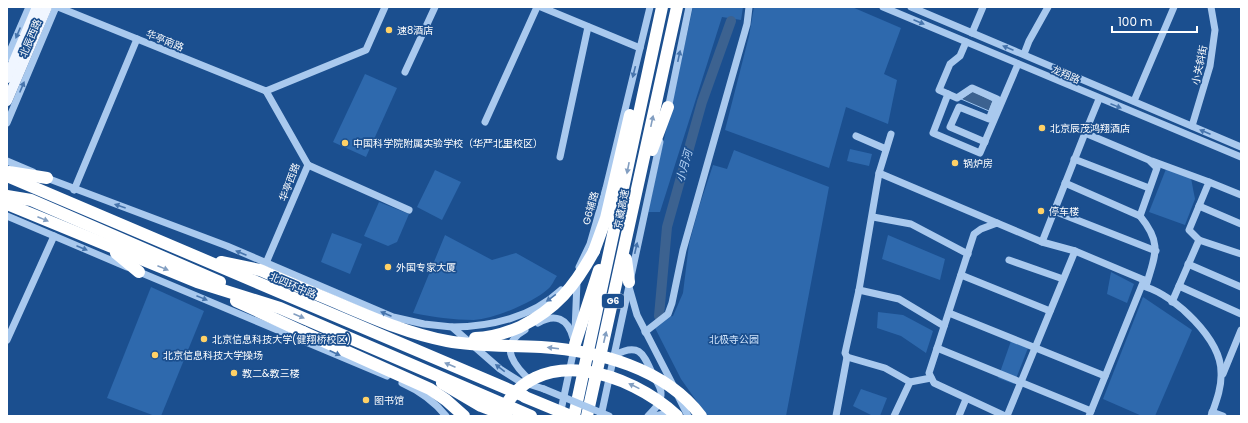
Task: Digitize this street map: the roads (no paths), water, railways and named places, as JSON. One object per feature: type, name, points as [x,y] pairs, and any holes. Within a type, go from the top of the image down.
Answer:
[{"type":"highway","name":"京藏高速","points":[[574,416],[620,208],[646,47],[662,7]]},
{"type":"highway","name":"京藏高速","points":[[587,416],[625,251],[677,7]]},
{"type":"highway","points":[[393,326],[453,338],[478,338],[511,331],[545,313],[558,302],[582,272],[594,251],[606,218],[646,47]]},
{"type":"highway","points":[[638,186],[668,108]]},
{"type":"highway","points":[[7,171],[47,178]]},
{"type":"highway","name":"北四环中路","points":[[7,176],[571,416]]},
{"type":"highway","points":[[7,196],[31,200],[527,414]]},
{"type":"highway","points":[[7,204],[198,282],[303,332],[430,389],[465,416]]},
{"type":"highway","points":[[574,344],[620,208]]},
{"type":"highway","points":[[108,246],[139,272]]},
{"type":"highway","points":[[625,251],[629,282]]},
{"type":"highway","points":[[190,255],[260,270],[393,326],[448,342],[542,347],[577,352],[616,361],[651,374],[669,384],[680,393],[701,416]]},
{"type":"highway","points":[[198,282],[280,308]]},
{"type":"highway","points":[[418,367],[458,394],[507,416]]},
{"type":"highway","points":[[500,416],[513,393],[528,381],[547,374],[573,370],[608,375],[629,384],[658,399],[677,416]]},
{"type":"main road","name":"北辰西路","points":[[7,78],[37,7]]},
{"type":"main road","name":"北辰西路","points":[[8,98],[47,7]]},
{"type":"street","name":"北辰西路","points":[[7,58],[29,7]]},
{"type":"street","name":"北辰西路","points":[[7,123],[57,7]]},
{"type":"street","name":"华亭南路","points":[[57,7],[266,91]]},
{"type":"street","points":[[266,91],[366,50],[385,7]]},
{"type":"street","points":[[405,72],[435,7]]},
{"type":"street","points":[[485,122],[537,7]]},
{"type":"street","points":[[541,7],[646,47]]},
{"type":"street","name":"G6辅路","points":[[559,416],[574,344],[578,269],[590,244],[646,47],[650,7]]},
{"type":"street","points":[[601,416],[689,7]]},
{"type":"street","points":[[646,332],[668,314],[672,303],[683,250],[745,32],[749,7]]},
{"type":"street","name":"龙翔路","points":[[883,7],[1241,158]]},
{"type":"street","name":"龙翔路","points":[[912,7],[1241,147]]},
{"type":"street","points":[[972,33],[983,7]]},
{"type":"street","points":[[1024,54],[1029,41],[1048,7]]},
{"type":"street","points":[[1134,101],[1174,7]]},
{"type":"street","name":"小关斜街","points":[[1192,126],[1210,66],[1216,30],[1211,7]]},
{"type":"street","points":[[560,157],[588,26]]},
{"type":"street","points":[[74,190],[137,39]]},
{"type":"street","points":[[966,42],[960,56],[950,64],[939,90],[957,98],[972,88],[997,99],[989,119],[959,107],[950,127],[985,142]]},
{"type":"street","points":[[950,96],[933,133],[980,153],[1002,97],[1018,64]]},
{"type":"street","name":"华亭西路","points":[[266,91],[308,165],[266,263]]},
{"type":"street","points":[[1042,242],[1064,183],[1099,99]]},
{"type":"street","points":[[1086,133],[1149,160],[1241,195]]},
{"type":"street","points":[[836,416],[847,357],[845,353],[873,217],[879,173],[891,134]]},
{"type":"street","points":[[856,136],[886,148]]},
{"type":"street","points":[[1074,159],[1149,188]]},
{"type":"street","points":[[1140,216],[1157,168],[1149,160]]},
{"type":"street","name":"北四环中路","points":[[7,161],[74,190],[152,217],[394,317],[424,324],[467,327],[495,323],[534,310],[562,288],[578,269]]},
{"type":"street","points":[[308,165],[409,210]]},
{"type":"street","points":[[879,173],[1042,242],[1075,251],[1145,283],[1158,291],[1202,326],[1215,349],[1222,370],[1220,387],[1212,414],[1223,416]]},
{"type":"street","points":[[1209,182],[1189,230],[1199,240],[1241,254]]},
{"type":"street","points":[[937,348],[1021,382],[1090,413],[1145,283],[1156,251],[1151,229],[1140,216],[1064,183]]},
{"type":"street","points":[[1199,206],[1241,224]]},
{"type":"street","points":[[1054,210],[1156,251]]},
{"type":"street","points":[[7,216],[408,385],[436,405],[446,416]]},
{"type":"street","points":[[873,217],[911,224],[968,254]]},
{"type":"street","points":[[997,223],[989,225],[974,234],[929,373],[934,383],[966,399],[1006,416],[1075,251]]},
{"type":"street","points":[[7,340],[54,236]]},
{"type":"street","points":[[1172,302],[1199,240]]},
{"type":"street","points":[[1009,260],[1063,279]]},
{"type":"street","points":[[1188,264],[1241,287]]},
{"type":"street","points":[[961,275],[1050,311]]},
{"type":"street","points":[[629,282],[631,300],[688,416]]},
{"type":"street","points":[[1179,286],[1241,314]]},
{"type":"street","points":[[859,290],[899,298],[944,326]]},
{"type":"street","points":[[949,313],[1105,376]]},
{"type":"street","points":[[534,385],[514,363],[510,353],[512,342],[517,334],[546,318],[557,318],[564,321],[570,328],[574,344]]},
{"type":"street","points":[[452,327],[500,369],[519,381],[534,385],[609,416]]},
{"type":"street","points":[[1221,378],[1241,330]]},
{"type":"street","points":[[615,355],[625,350],[634,348],[641,352],[647,360],[662,393],[655,409],[648,416]]},
{"type":"street","points":[[847,357],[885,368],[910,382],[931,378]]},
{"type":"street","points":[[894,416],[910,382]]},
{"type":"street","points":[[959,416],[966,399]]},
{"type":"street","points":[[436,405],[465,416]]},
{"type":"street","points":[[655,416],[676,411],[688,416]]},
{"type":"waterway","name":"小月河","points":[[659,316],[667,227],[702,102],[731,21]]},
{"type":"place","name":"速8酒店","points":[[389,30]]},
{"type":"place","name":"北京辰茂鸿翔酒店","points":[[1042,128]]},
{"type":"place","name":"中国科学院附属实验学校（华严北里校区）","points":[[345,143]]},
{"type":"place","name":"锅炉房","points":[[955,163]]},
{"type":"place","name":"停车楼","points":[[1041,211]]},
{"type":"place","name":"外国专家大厦","points":[[388,267]]},
{"type":"place","name":"北京信息科技大学(健翔桥校区)","points":[[204,339]]},
{"type":"place","name":"北京信息科技大学操场","points":[[155,355]]},
{"type":"place","name":"教二&教三楼","points":[[234,373]]},
{"type":"place","name":"图书馆","points":[[366,400]]},
{"type":"park label","name":"北极寺公园","points":[[734,339]]}]
